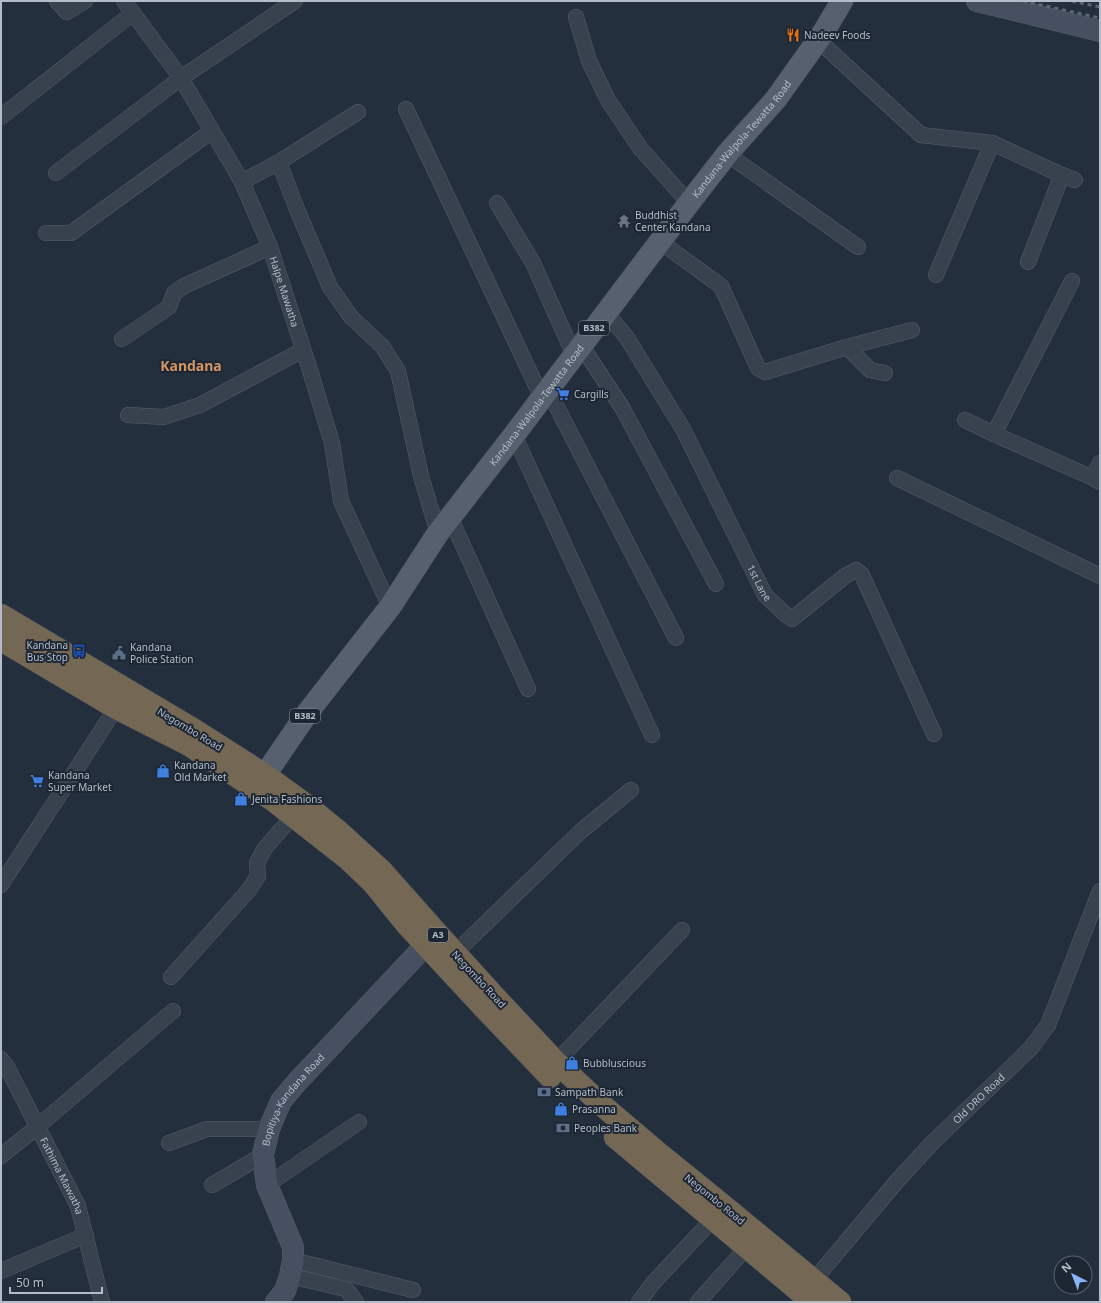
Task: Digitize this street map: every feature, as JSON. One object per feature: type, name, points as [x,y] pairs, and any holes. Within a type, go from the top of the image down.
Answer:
[{"type":"highway","name":"Negombo Road","points":[[1,615],[196,732],[260,782],[293,816],[348,859],[373,882],[407,925],[455,953],[556,1062],[603,1106],[650,1146],[806,1295]]},
{"type":"highway","name":"Negombo Road","points":[[1,640],[116,708],[305,804],[382,871],[485,1010],[593,1118],[747,1248],[806,1295],[840,1302]]},
{"type":"main road","name":"Kandana-Walpola-Tewatta Road","points":[[260,782],[312,706],[390,607],[444,525],[514,435],[659,241],[727,154],[776,100],[818,40],[842,1]]},
{"type":"street","points":[[57,1],[67,12],[85,1]]},
{"type":"street","name":"Halpe Mawatha","points":[[124,1],[181,78],[242,182],[270,247],[304,350],[332,443],[341,501],[390,607]]},
{"type":"street","points":[[56,173],[181,78],[295,1]]},
{"type":"street","points":[[977,1],[1100,31]]},
{"type":"street","points":[[1,117],[133,14]]},
{"type":"street","points":[[576,17],[589,62],[608,100],[640,148],[689,203]]},
{"type":"street","points":[[818,40],[921,135],[992,143],[1068,178],[1028,262]]},
{"type":"street","points":[[406,110],[545,394],[676,638]]},
{"type":"street","points":[[242,182],[279,162],[358,112]]},
{"type":"street","points":[[46,233],[71,233],[212,132]]},
{"type":"street","points":[[936,275],[992,143]]},
{"type":"street","points":[[727,154],[858,247]]},
{"type":"street","points":[[279,162],[296,207],[330,287],[351,317],[382,346],[398,371],[421,476],[444,525],[528,689]]},
{"type":"street","points":[[497,203],[532,263],[578,350],[623,409],[716,584]]},
{"type":"street","points":[[659,241],[721,286],[758,368],[765,372],[847,347],[912,330]]},
{"type":"street","points":[[122,339],[169,307],[174,293],[184,286],[270,247]]},
{"type":"street","points":[[994,434],[1072,281]]},
{"type":"street","name":"1st Lane","points":[[606,312],[627,338],[683,428],[765,595],[792,619],[845,576],[856,570],[862,575],[934,734]]},
{"type":"street","points":[[847,347],[870,370],[885,373]]},
{"type":"street","points":[[128,415],[164,417],[200,405],[304,350]]},
{"type":"street","points":[[964,420],[1096,480],[1100,463]]},
{"type":"street","points":[[514,435],[652,735]]},
{"type":"street","points":[[897,478],[1100,576]]},
{"type":"street","points":[[1,885],[116,708]]},
{"type":"street","points":[[455,953],[581,831],[631,790]]},
{"type":"street","points":[[171,977],[248,891],[258,876],[257,863],[265,848],[293,816]]},
{"type":"street","name":"Old DRO Road","points":[[806,1295],[898,1180],[932,1143],[1031,1048],[1048,1025],[1100,894]]},
{"type":"street","points":[[556,1062],[682,930]]},
{"type":"street","name":"Bopitiya-Kandana Road","points":[[288,1286],[293,1247],[267,1185],[263,1155],[269,1129],[281,1102],[297,1082],[431,939]]},
{"type":"street","points":[[1,1156],[38,1127],[173,1011]]},
{"type":"street","name":"Fathima Mawatha","points":[[1,1059],[7,1066],[78,1206],[102,1302]]},
{"type":"street","points":[[267,1185],[359,1122]]},
{"type":"street","points":[[169,1143],[207,1129],[269,1129]]},
{"type":"street","points":[[212,1186],[263,1155]]},
{"type":"street","points":[[639,1302],[653,1283],[713,1219]]},
{"type":"street","points":[[1,1270],[86,1235]]},
{"type":"street","points":[[698,1302],[747,1248]]},
{"type":"street","points":[[288,1286],[413,1290]]},
{"type":"street","points":[[288,1286],[346,1289],[356,1302]]},
{"type":"railway","points":[[1023,1],[1100,18]]},
{"type":"railway","points":[[1072,1],[1100,7]]},
{"type":"place","name":"Nadeev Foods","points":[[793,35]]},
{"type":"place","name":"Buddhist Center Kandana","points":[[624,221]]},
{"type":"place","name":"Cargills","points":[[563,394]]},
{"type":"place","name":"Kandana Bus Stop","points":[[79,651]]},
{"type":"place","name":"Kandana Police Station","points":[[119,653]]},
{"type":"place","name":"Kandana Old Market","points":[[163,771]]},
{"type":"place","name":"Kandana Super Market","points":[[37,781]]},
{"type":"place","name":"Jenita Fashions","points":[[241,799]]},
{"type":"place","name":"Bubbluscious","points":[[572,1063]]},
{"type":"place","name":"Sampath Bank","points":[[544,1092]]},
{"type":"place","name":"Prasanna","points":[[561,1109]]},
{"type":"place","name":"Peoples Bank","points":[[563,1128]]},
{"type":"district","name":"Kandana","points":[[191,366]]}]
